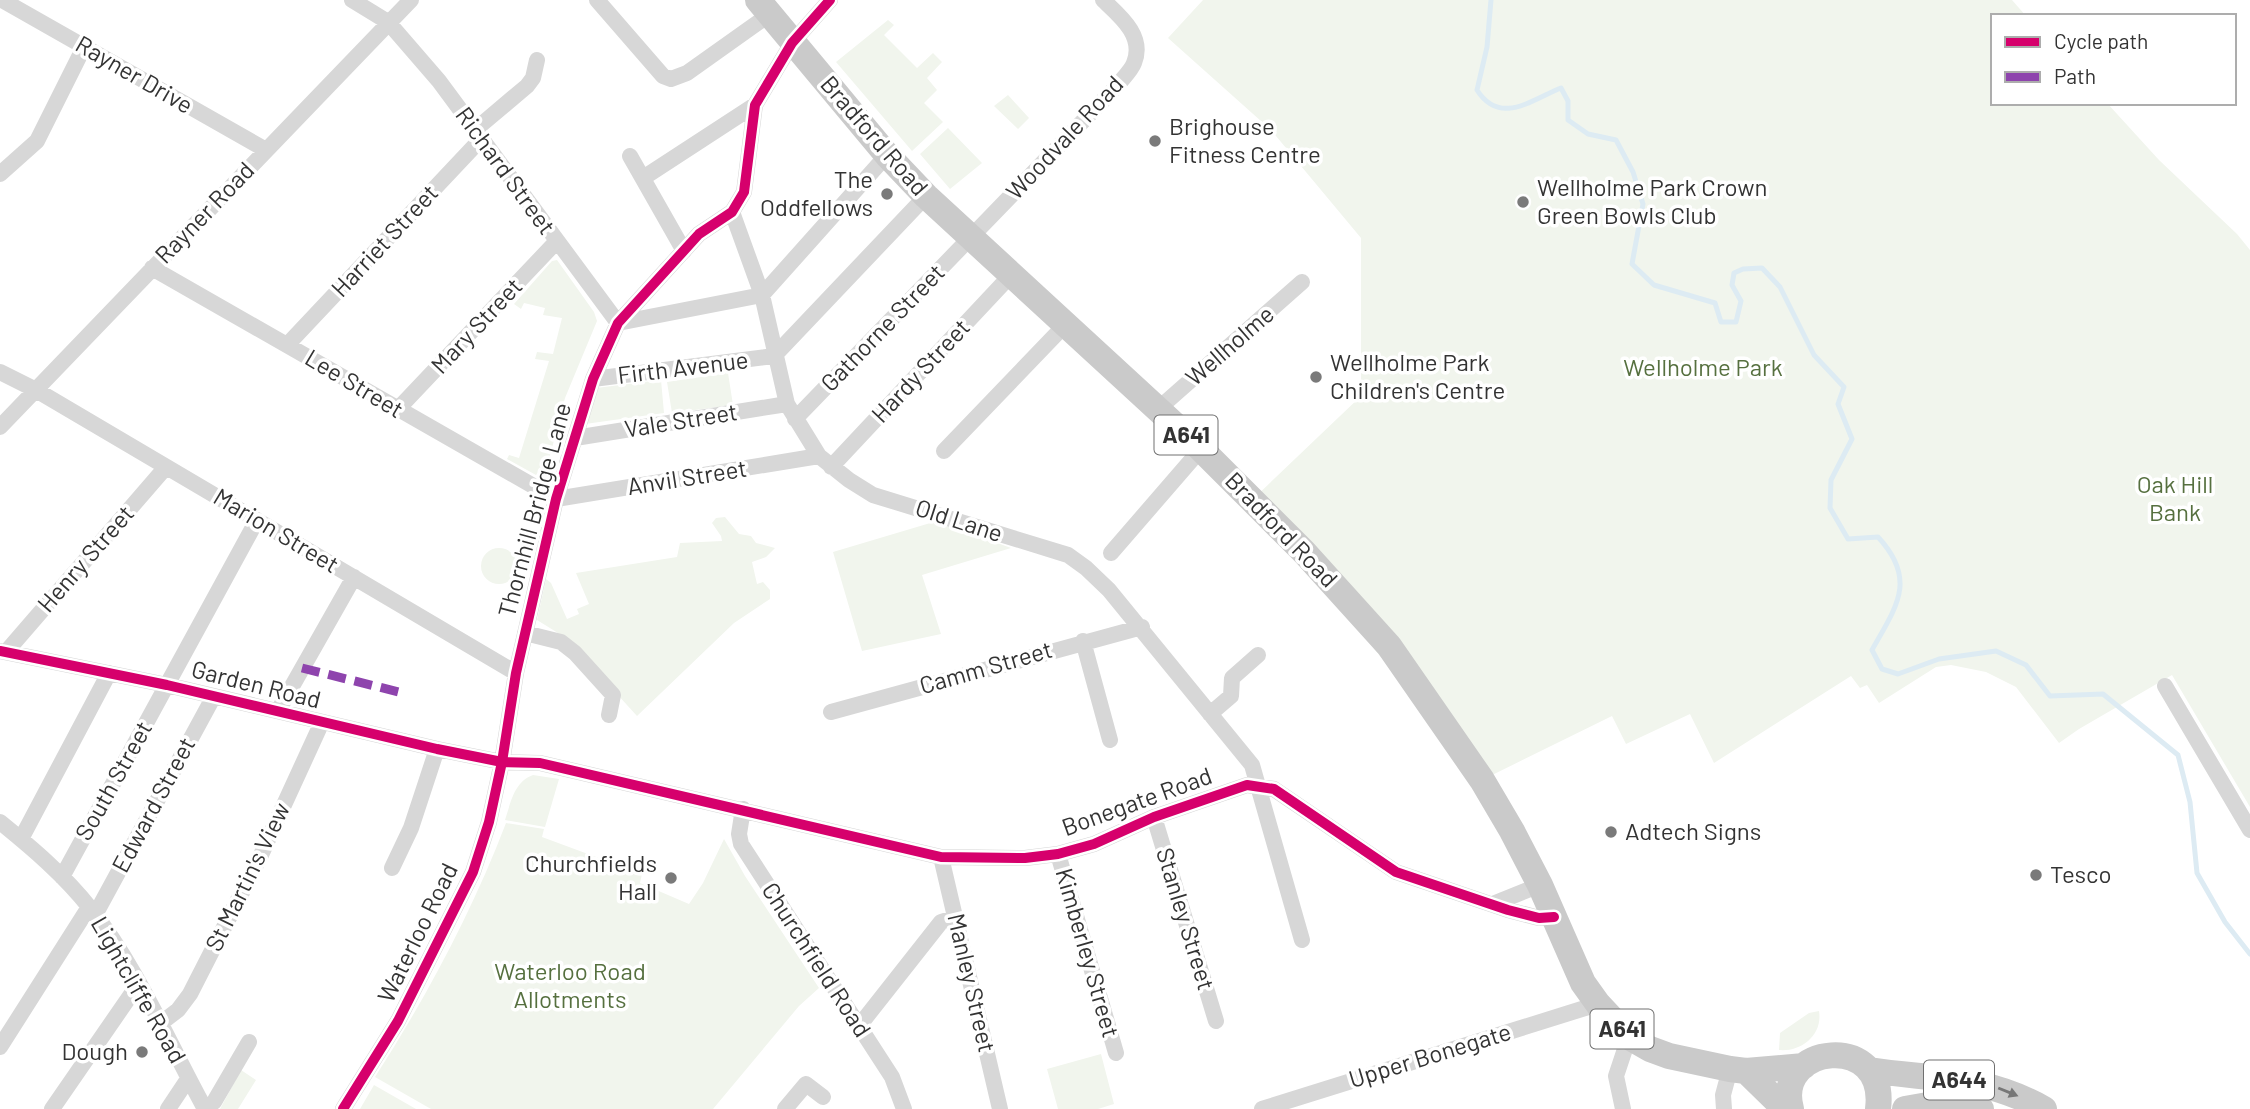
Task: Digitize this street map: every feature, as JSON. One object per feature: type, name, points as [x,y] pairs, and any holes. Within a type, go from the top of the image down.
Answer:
[{"type":"main road","name":"Bradford Road","points":[[764,7],[887,155],[926,196],[1201,449],[1304,552],[1389,646],[1482,780],[1540,885],[1583,983],[1598,1004],[1629,1037],[1670,1056],[1738,1070],[1804,1066]]},
{"type":"main road","name":"A644","points":[[1804,1066],[1815,1058],[1837,1054],[1854,1058],[1869,1070],[1986,1084],[2044,1109]]},
{"type":"main road","points":[[1791,1109],[1790,1090],[1795,1076],[1804,1066]]},
{"type":"main road","points":[[1738,1070],[1785,1109]]},
{"type":"main road","points":[[1869,1070],[1878,1088],[1878,1109]]},
{"type":"main road","name":"A644","points":[[1905,1109],[1939,1103],[1981,1109]]},
{"type":"street","name":"Rayner Drive","points":[[2,0],[266,150]]},
{"type":"street","name":"Richard Street","points":[[352,0],[388,22],[439,81],[618,323]]},
{"type":"street","name":"Rayner Road","points":[[0,427],[411,0]]},
{"type":"street","points":[[597,0],[663,76],[671,79],[687,73],[764,7]]},
{"type":"street","points":[[732,212],[744,192],[755,104],[792,43],[830,0]]},
{"type":"street","name":"Woodvale Road","points":[[971,236],[1116,86],[1134,63],[1137,43],[1129,24],[1103,0]]},
{"type":"street","points":[[0,174],[37,141],[84,47]]},
{"type":"street","name":"Harriet Street","points":[[288,344],[479,134],[527,86],[533,78],[537,60]]},
{"type":"street","points":[[643,178],[755,104]]},
{"type":"street","points":[[618,323],[762,295],[887,155]]},
{"type":"street","points":[[631,156],[684,250]]},
{"type":"street","points":[[774,356],[926,196]]},
{"type":"street","name":"Thornhill Bridge Lane","points":[[502,762],[516,673],[556,499],[593,379],[618,323],[699,234],[732,212]]},
{"type":"street","name":"Old Lane","points":[[732,212],[762,295],[787,404],[825,461],[873,495],[1068,555],[1109,590],[1142,627],[1252,765],[1302,940]]},
{"type":"street","name":"Gathorne Street","points":[[795,419],[971,236]]},
{"type":"street","name":"Mary Street","points":[[397,410],[556,242]]},
{"type":"street","name":"Lee Street","points":[[152,268],[556,499]]},
{"type":"street","name":"Hardy Street","points":[[825,461],[1011,275]]},
{"type":"street","name":"Wellholme","points":[[1157,410],[1302,282]]},
{"type":"street","points":[[944,451],[1065,325]]},
{"type":"street","name":"Firth Avenue","points":[[593,379],[774,356]]},
{"type":"street","name":"Marion Street","points":[[0,372],[36,390],[516,673]]},
{"type":"street","name":"Vale Street","points":[[575,438],[787,404]]},
{"type":"street","points":[[1111,553],[1201,449]]},
{"type":"street","name":"Anvil Street","points":[[556,499],[825,461]]},
{"type":"street","name":"Henry Street","points":[[3,652],[166,467]]},
{"type":"street","name":"South Street","points":[[62,877],[257,520]]},
{"type":"street","points":[[278,711],[354,577]]},
{"type":"street","name":"Camm Street","points":[[831,712],[1142,627]]},
{"type":"street","points":[[525,633],[561,642],[575,653],[613,695],[609,715]]},
{"type":"street","points":[[1083,642],[1110,740]]},
{"type":"street","name":"Garden Road","points":[[3,652],[167,685],[502,762]]},
{"type":"street","points":[[1210,714],[1231,696],[1232,678],[1258,656]]},
{"type":"street","points":[[20,839],[109,673]]},
{"type":"street","points":[[2165,686],[2250,830]]},
{"type":"street","name":"Edward Street","points":[[0,1047],[92,911],[214,696]]},
{"type":"street","name":"St Martin's View","points":[[161,1023],[178,1010],[190,994],[261,855],[322,722]]},
{"type":"street","points":[[392,868],[411,828],[437,749]]},
{"type":"street","name":"Bonegate Road","points":[[502,762],[540,763],[941,857],[1025,858],[1058,854],[1094,844],[1154,817],[1247,785],[1260,787]]},
{"type":"street","name":"Waterloo Road","points":[[343,1109],[398,1021],[473,872],[489,822],[502,762]]},
{"type":"street","points":[[1260,787],[1274,789],[1396,872],[1539,918],[1553,917]]},
{"type":"street","name":"Churchfield Road","points":[[743,809],[739,834],[741,844],[892,1077],[904,1109]]},
{"type":"street","name":"Stanley Street","points":[[1154,817],[1216,1021]]},
{"type":"street","name":"Lightcliffe Road","points":[[0,822],[62,877],[92,911],[139,982],[204,1108]]},
{"type":"street","name":"Kimberley Street","points":[[1058,854],[1116,1053]]},
{"type":"street","name":"Manley Street","points":[[941,857],[1000,1109]]},
{"type":"street","points":[[1493,904],[1540,885]]},
{"type":"street","points":[[859,1026],[942,922],[956,917]]},
{"type":"street","points":[[52,1109],[139,982]]},
{"type":"street","name":"Upper Bonegate","points":[[1262,1109],[1598,1004]]},
{"type":"street","points":[[1623,1109],[1616,1076],[1629,1037]]},
{"type":"street","points":[[204,1108],[214,1102],[249,1041]]},
{"type":"street","points":[[1724,1109],[1723,1095],[1738,1070]]},
{"type":"street","points":[[168,1109],[188,1079]]},
{"type":"street","points":[[785,1109],[801,1080],[822,1097]]},
{"type":"green space","name":"Wellholme Park","points":[[1203,0],[2012,0],[2024,14],[1991,14],[1991,105],[2109,105],[2159,160],[2237,234],[2250,250],[2250,807],[2172,675],[2059,743],[2016,687],[1986,672],[1951,665],[1936,667],[1879,703],[1867,685],[1860,688],[1851,676],[1714,763],[1690,714],[1626,744],[1612,716],[1482,780],[1252,500],[1361,396],[1361,238],[1271,130],[1168,38]]},
{"type":"green space","points":[[888,20],[894,25],[884,35],[917,68],[933,53],[942,62],[927,78],[937,90],[924,103],[943,122],[912,151],[836,62]]},
{"type":"green space","points":[[1008,95],[1029,118],[1018,129],[994,106]]},
{"type":"green space","points":[[948,128],[982,163],[950,189],[920,154]]},
{"type":"green space","points":[[557,260],[594,312],[597,321],[565,398],[546,471],[536,475],[507,459],[509,455],[519,458],[549,361],[535,359],[537,352],[553,354],[562,318],[543,315],[545,308],[524,303],[521,309],[514,304],[552,261]]},
{"type":"green space","points":[[728,373],[733,405],[672,413],[667,382]]},
{"type":"green space","points":[[661,380],[664,413],[585,424],[596,388]]},
{"type":"green space","points":[[725,517],[739,534],[751,536],[756,543],[775,548],[766,557],[752,562],[757,584],[763,582],[770,590],[770,599],[734,623],[637,716],[566,638],[537,620],[546,579],[551,583],[567,619],[579,614],[577,609],[589,604],[576,573],[677,557],[680,543],[722,541],[712,523],[716,518]]},
{"type":"green space","points":[[937,521],[1011,548],[922,575],[941,634],[862,651],[833,552]]},
{"type":"green space","points":[[499,548],[512,553],[517,566],[512,579],[499,584],[486,579],[481,566],[486,553]]},
{"type":"green space","points":[[533,775],[559,779],[545,827],[505,820],[517,788],[521,782]]},
{"type":"green space","name":"Waterloo Road Allotments","points":[[506,823],[544,829],[542,837],[642,874],[640,883],[689,904],[703,883],[724,839],[745,876],[819,988],[799,1006],[713,1109],[431,1109],[375,1077],[413,1016],[447,953]]},
{"type":"green space","points":[[1819,1011],[1818,1028],[1809,1040],[1795,1048],[1779,1050],[1780,1033],[1809,1013]]},
{"type":"green space","points":[[1101,1054],[1114,1104],[1098,1109],[1058,1109],[1047,1069]]},
{"type":"green space","points":[[241,1070],[256,1080],[238,1109],[220,1109]]},
{"type":"green space","points":[[374,1085],[416,1109],[360,1109]]},
{"type":"waterway","points":[[1491,0],[1487,47],[1477,90],[1486,101],[1496,107],[1506,108],[1516,107],[1561,88],[1568,101],[1568,120],[1588,134],[1616,140],[1633,172],[1643,204],[1632,264],[1654,285],[1715,303],[1721,322],[1736,322],[1741,301],[1732,285],[1734,273],[1743,269],[1762,268],[1780,287],[1814,355],[1844,387],[1838,404],[1852,439],[1831,480],[1830,508],[1848,539],[1878,537],[1890,552],[1897,567],[1899,594],[1889,620],[1872,650],[1882,669],[1898,674],[1939,659],[1996,651],[2026,665],[2050,696],[2103,694],[2178,755],[2190,802],[2197,873],[2225,922],[2250,954]]},
{"type":"marked path","points":[[302,668],[399,692]]},
{"type":"cycle path","points":[[343,1109],[398,1021],[473,872],[489,822],[516,673],[556,499],[593,379],[618,323],[699,234],[732,212],[744,192],[755,105],[792,43],[830,0]]},
{"type":"cycle path","points":[[0,651],[167,685],[437,749],[502,762],[540,763],[941,857],[1025,858],[1058,854],[1094,844],[1154,817],[1247,785],[1274,789],[1396,872],[1508,910],[1539,918],[1554,917]]},
{"type":"place","name":"Brighouse Fitness Centre","points":[[1155,141]]},
{"type":"place","name":"The Oddfellows","points":[[887,194]]},
{"type":"place","name":"Wellholme Park Crown Green Bowls Club","points":[[1523,202]]},
{"type":"place","name":"Wellholme Park Children's Centre","points":[[1316,377]]},
{"type":"place","name":"Adtech Signs","points":[[1611,832]]},
{"type":"place","name":"Tesco","points":[[2036,875]]},
{"type":"place","name":"Churchfields Hall","points":[[671,878]]},
{"type":"place","name":"Dough","points":[[142,1052]]},
{"type":"park label","name":"Oak Hill Bank","points":[[2175,499]]}]
